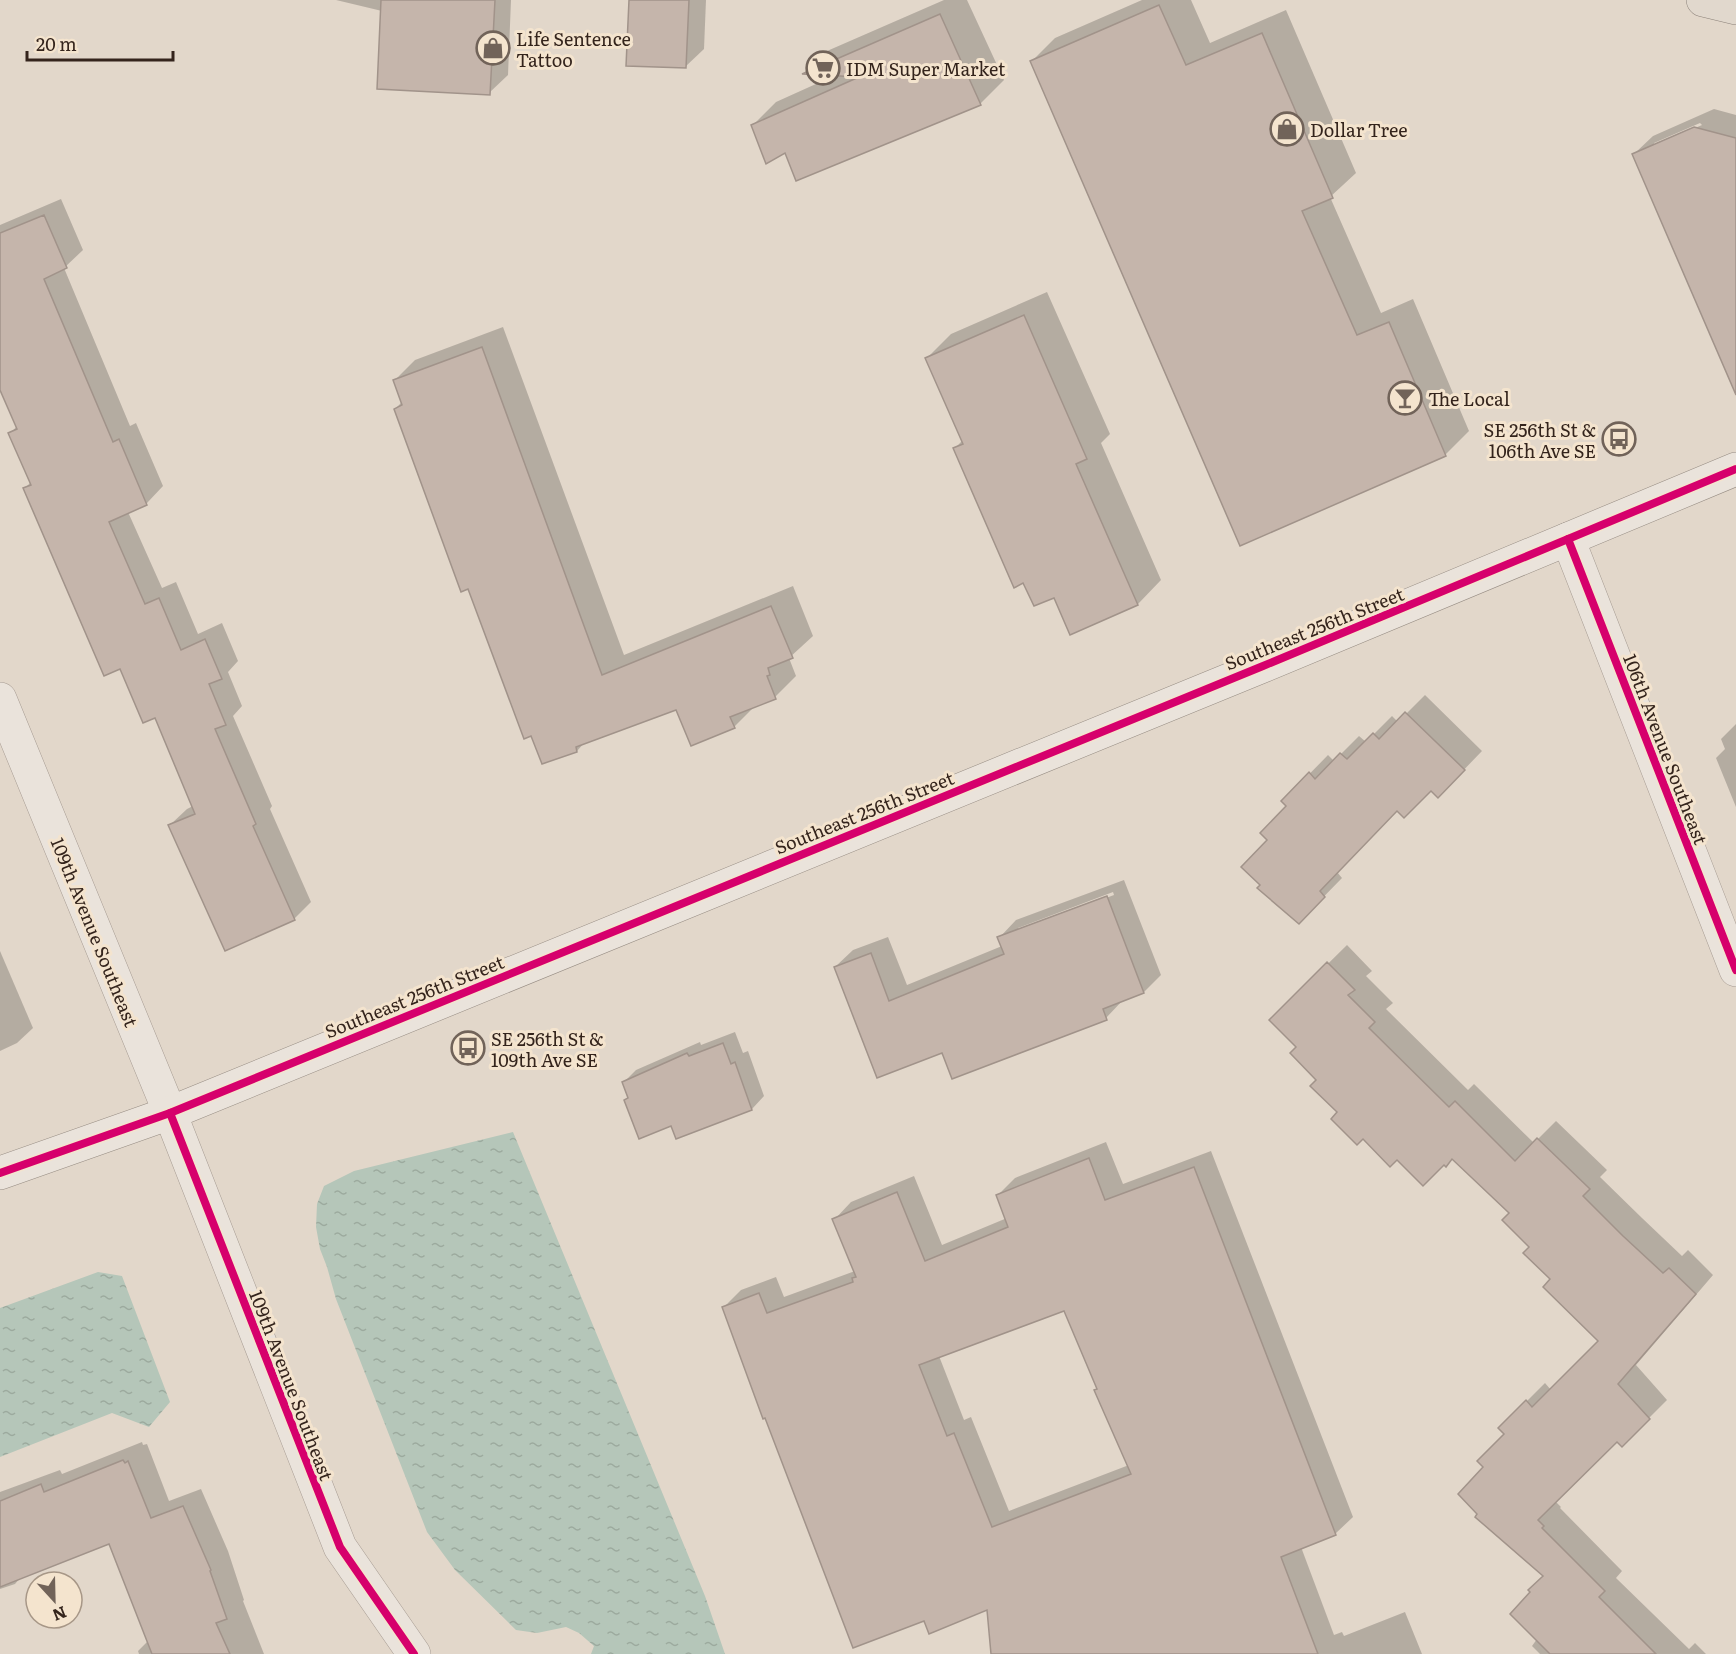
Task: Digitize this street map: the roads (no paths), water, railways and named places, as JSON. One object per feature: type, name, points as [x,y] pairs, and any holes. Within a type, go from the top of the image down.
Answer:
[{"type":"main road","points":[[1703,0],[1736,8]]},
{"type":"main road","name":"Southeast 256th Street","points":[[0,1173],[170,1113],[1263,666],[1736,469]]},
{"type":"main road","name":"106th Avenue Southeast","points":[[1568,539],[1736,970]]},
{"type":"main road","name":"109th Avenue Southeast","points":[[0,699],[170,1113],[340,1547],[414,1654]]},
{"type":"water","points":[[513,1132],[705,1596],[725,1654],[591,1654],[594,1646],[579,1633],[566,1627],[537,1633],[516,1630],[455,1570],[427,1532],[336,1299],[320,1249],[316,1227],[317,1204],[324,1186],[354,1171]]},
{"type":"water","points":[[98,1272],[122,1276],[170,1402],[149,1427],[112,1413],[0,1457],[0,1308]]},
{"type":"place","name":"Life Sentence Tattoo","points":[[493,48]]},
{"type":"place","name":"IDM Super Market","points":[[823,68]]},
{"type":"place","name":"Dollar Tree","points":[[1287,129]]},
{"type":"place","name":"The Local","points":[[1405,398]]},
{"type":"place","name":"SE 256th St & 106th Ave SE","points":[[1619,439]]},
{"type":"place","name":"SE 256th St & 109th Ave SE","points":[[468,1048]]}]
